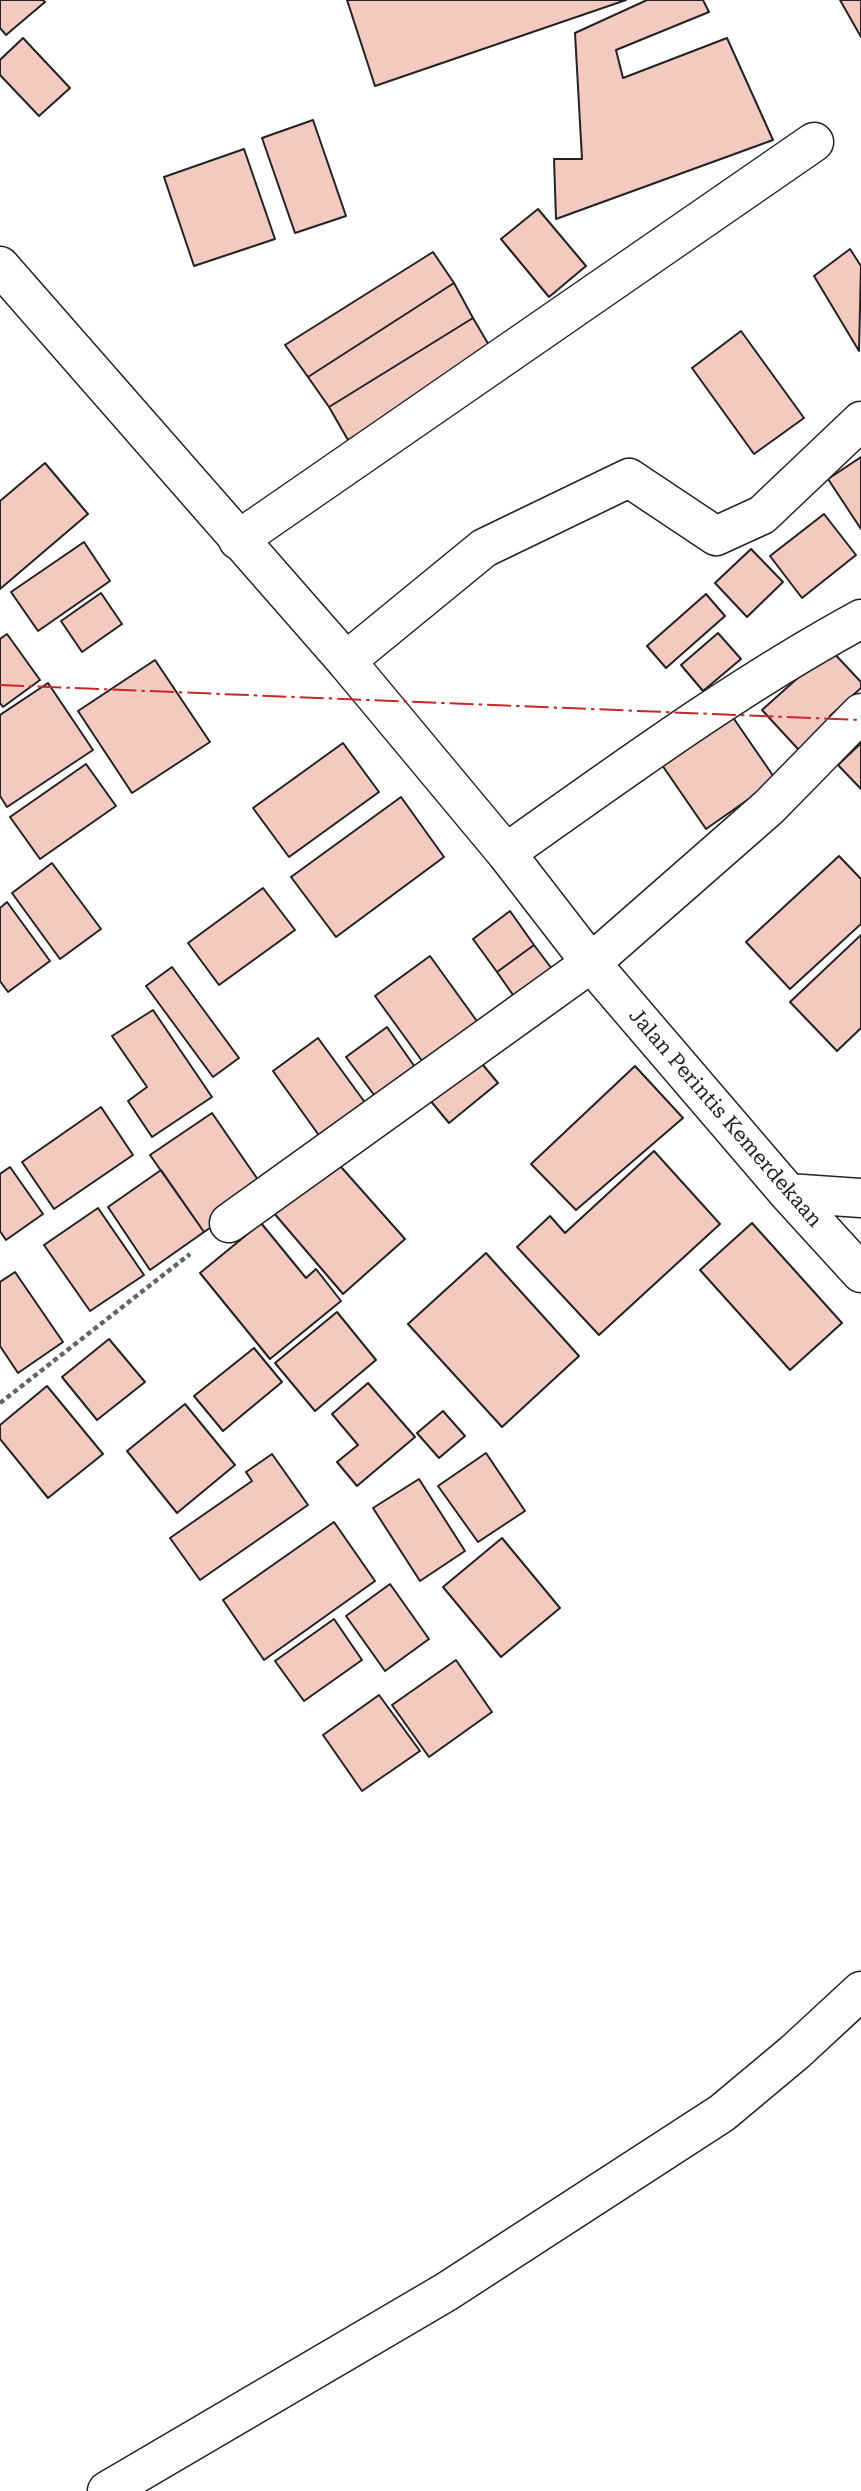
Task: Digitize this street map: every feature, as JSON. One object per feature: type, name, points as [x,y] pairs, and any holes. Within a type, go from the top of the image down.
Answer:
[{"type":"street","points":[[238,540],[814,142]]},
{"type":"street","name":"Jalan Perintis Kemerdekaan","points":[[0,266],[346,661],[506,853],[591,962],[788,1193],[861,1273]]},
{"type":"street","points":[[346,661],[484,548],[629,478],[716,536],[762,515],[861,421]]},
{"type":"street","points":[[506,853],[690,723],[803,651],[861,620]]},
{"type":"street","points":[[229,1223],[591,962],[769,807],[861,713]]},
{"type":"street","points":[[788,1193],[861,1198]]},
{"type":"street","points":[[107,2491],[446,2292],[722,2113],[795,2052],[861,1991]]},
{"type":"path","points":[[0,1403],[229,1223]]},
{"type":"building","points":[[0,0],[45,2],[6,35],[0,28]]},
{"type":"building","points":[[347,0],[626,0],[375,86]]},
{"type":"building","points":[[647,0],[703,0],[709,12],[616,50],[623,78],[727,38],[773,140],[556,219],[554,159],[582,159],[575,33]]},
{"type":"building","points":[[840,0],[861,0],[861,37]]},
{"type":"building","points":[[23,38],[70,88],[39,116],[0,75],[0,60]]},
{"type":"building","points":[[313,120],[346,216],[295,233],[262,138]]},
{"type":"building","points":[[244,149],[275,239],[194,266],[164,177]]},
{"type":"building","points":[[538,209],[586,266],[549,297],[501,239]]},
{"type":"building","points":[[850,249],[861,266],[859,351],[814,276]]},
{"type":"building","points":[[433,252],[454,283],[308,377],[285,345]]},
{"type":"building","points":[[454,283],[473,318],[329,407],[308,377]]},
{"type":"building","points":[[473,318],[493,352],[348,440],[329,407]]},
{"type":"building","points":[[741,331],[804,418],[754,454],[692,368]]},
{"type":"building","points":[[861,457],[861,529],[828,479]]},
{"type":"building","points":[[45,463],[88,514],[0,589],[0,501]]},
{"type":"building","points":[[824,514],[856,555],[802,598],[770,556]]},
{"type":"building","points":[[84,542],[110,581],[38,631],[11,592]]},
{"type":"building","points":[[751,549],[783,582],[747,617],[715,583]]},
{"type":"building","points":[[101,593],[122,624],[82,652],[61,621]]},
{"type":"building","points":[[706,594],[725,616],[666,668],[647,646]]},
{"type":"building","points":[[718,633],[741,659],[703,691],[681,665]]},
{"type":"building","points":[[7,634],[40,680],[3,707],[0,703],[0,639]]},
{"type":"building","points":[[830,649],[861,682],[861,688],[830,716],[843,730],[809,761],[762,710]]},
{"type":"building","points":[[155,660],[210,742],[132,793],[78,711]]},
{"type":"building","points":[[48,683],[93,750],[7,807],[0,796],[0,715]]},
{"type":"building","points":[[732,716],[776,780],[706,829],[662,765]]},
{"type":"building","points":[[343,743],[379,792],[289,857],[253,808]]},
{"type":"building","points":[[861,743],[861,789],[838,765]]},
{"type":"building","points":[[86,764],[116,806],[40,859],[10,817]]},
{"type":"building","points":[[401,797],[444,857],[336,937],[291,877]]},
{"type":"building","points":[[839,856],[861,879],[861,924],[790,989],[746,942]]},
{"type":"building","points":[[52,863],[101,929],[60,959],[12,893]]},
{"type":"building","points":[[263,888],[295,930],[219,985],[188,943]]},
{"type":"building","points":[[7,902],[50,961],[8,992],[0,981],[0,908]]},
{"type":"building","points":[[510,911],[534,945],[497,972],[473,939]]},
{"type":"building","points":[[861,935],[861,1028],[837,1051],[790,1002]]},
{"type":"building","points":[[534,945],[558,977],[520,1005],[497,972]]},
{"type":"building","points":[[430,956],[479,1024],[425,1065],[375,996]]},
{"type":"building","points":[[172,967],[239,1058],[213,1077],[146,986]]},
{"type":"building","points":[[153,1010],[212,1097],[152,1137],[128,1101],[147,1087],[112,1036]]},
{"type":"building","points":[[387,1027],[417,1070],[377,1099],[346,1057]]},
{"type":"building","points":[[318,1038],[369,1108],[323,1141],[273,1071]]},
{"type":"building","points":[[473,1053],[498,1083],[449,1123],[424,1093]]},
{"type":"building","points":[[635,1066],[683,1118],[576,1210],[531,1164]]},
{"type":"building","points":[[101,1107],[133,1155],[54,1209],[22,1162]]},
{"type":"building","points":[[212,1113],[265,1190],[204,1232],[150,1155]]},
{"type":"building","points":[[654,1151],[720,1224],[599,1335],[517,1247],[550,1216],[565,1233]]},
{"type":"building","points":[[334,1159],[405,1239],[343,1294],[273,1212]]},
{"type":"building","points":[[10,1167],[43,1214],[6,1240],[0,1231],[0,1174]]},
{"type":"building","points":[[161,1170],[204,1232],[150,1270],[108,1207]]},
{"type":"building","points":[[98,1208],[144,1275],[90,1311],[44,1245]]},
{"type":"building","points":[[261,1223],[306,1278],[316,1269],[341,1301],[270,1359],[200,1273]]},
{"type":"building","points":[[752,1223],[842,1323],[790,1370],[700,1270]]},
{"type":"building","points":[[486,1253],[579,1356],[502,1427],[408,1324]]},
{"type":"building","points":[[15,1272],[63,1342],[18,1373],[0,1346],[0,1282]]},
{"type":"building","points":[[337,1312],[376,1360],[315,1411],[275,1363]]},
{"type":"building","points":[[109,1339],[145,1382],[97,1420],[62,1377]]},
{"type":"building","points":[[254,1348],[282,1382],[223,1431],[194,1396]]},
{"type":"building","points":[[368,1383],[415,1437],[357,1486],[337,1462],[358,1445],[332,1414]]},
{"type":"building","points":[[47,1386],[103,1454],[48,1498],[0,1439],[0,1425]]},
{"type":"building","points":[[185,1404],[235,1465],[177,1513],[127,1451]]},
{"type":"building","points":[[443,1411],[465,1436],[439,1458],[417,1433]]},
{"type":"building","points":[[486,1453],[525,1511],[478,1542],[438,1486]]},
{"type":"building","points":[[272,1454],[308,1505],[200,1580],[170,1538],[252,1481],[246,1472]]},
{"type":"building","points":[[419,1479],[465,1551],[420,1581],[373,1508]]},
{"type":"building","points":[[334,1522],[375,1581],[264,1660],[223,1600]]},
{"type":"building","points":[[502,1538],[560,1608],[501,1657],[443,1587]]},
{"type":"building","points":[[390,1584],[429,1639],[385,1671],[346,1616]]},
{"type":"building","points":[[334,1619],[362,1660],[304,1701],[275,1661]]},
{"type":"building","points":[[456,1660],[492,1712],[429,1757],[392,1705]]},
{"type":"building","points":[[379,1695],[420,1751],[362,1791],[323,1735]]},
{"type":"power","points":[[0,685],[861,720]]}]
